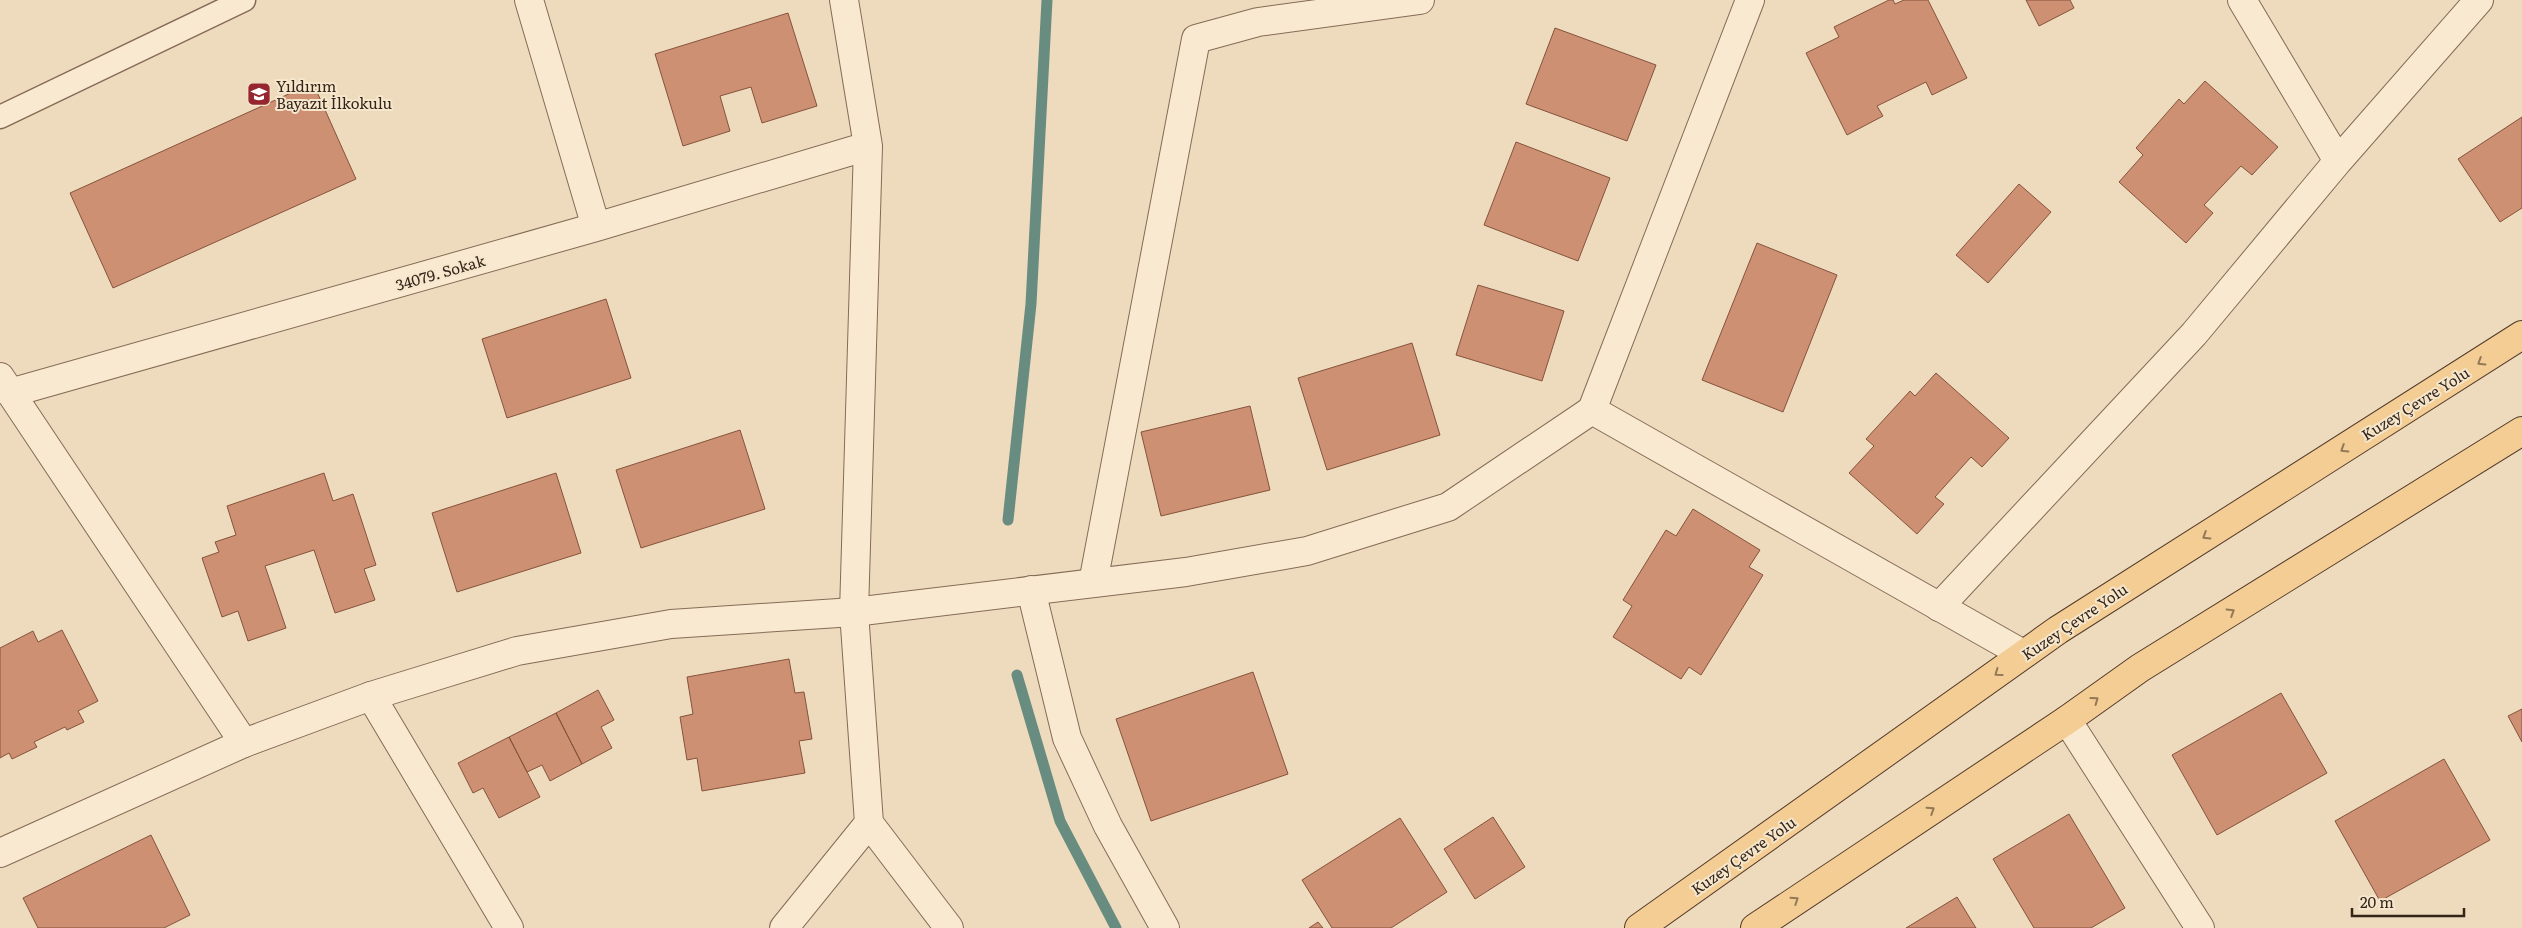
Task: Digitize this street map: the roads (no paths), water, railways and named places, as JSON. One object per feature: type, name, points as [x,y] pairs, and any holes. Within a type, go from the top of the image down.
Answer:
[{"type":"main road","name":"Kuzey Çevre Yolu","points":[[1639,928],[2058,630],[2522,336]]},
{"type":"main road","points":[[1755,928],[2067,720],[2140,668],[2522,431]]},
{"type":"street","points":[[529,0],[596,227]]},
{"type":"street","points":[[844,0],[868,146],[854,612],[869,823],[949,928]]},
{"type":"street","points":[[1093,583],[1196,39],[1258,11],[1420,0]]},
{"type":"street","points":[[0,854],[244,743],[371,696],[517,651],[671,624],[854,612],[1186,572],[1307,551],[1448,507],[1592,410],[1750,0]]},
{"type":"street","points":[[2242,0],[2338,161]]},
{"type":"street","points":[[1939,607],[2194,334],[2338,161],[2479,0]]},
{"type":"street","name":"34079. Sokak","points":[[5,385],[596,227],[868,146]]},
{"type":"street","points":[[5,385],[244,743]]},
{"type":"street","points":[[1592,410],[2023,654]]},
{"type":"street","points":[[1031,590],[1067,738],[1108,826],[1165,928]]},
{"type":"street","points":[[371,696],[508,928]]},
{"type":"street","points":[[2067,720],[2200,928]]},
{"type":"street","points":[[784,928],[869,823]]},
{"type":"lane","points":[[0,117],[244,0]]},
{"type":"waterway","points":[[1008,520],[1031,304],[1047,0]]},
{"type":"waterway","points":[[1017,675],[1060,821],[1116,928]]},
{"type":"place","name":"Yıldırım Bayazıt İlkokulu","points":[[259,94]]}]
